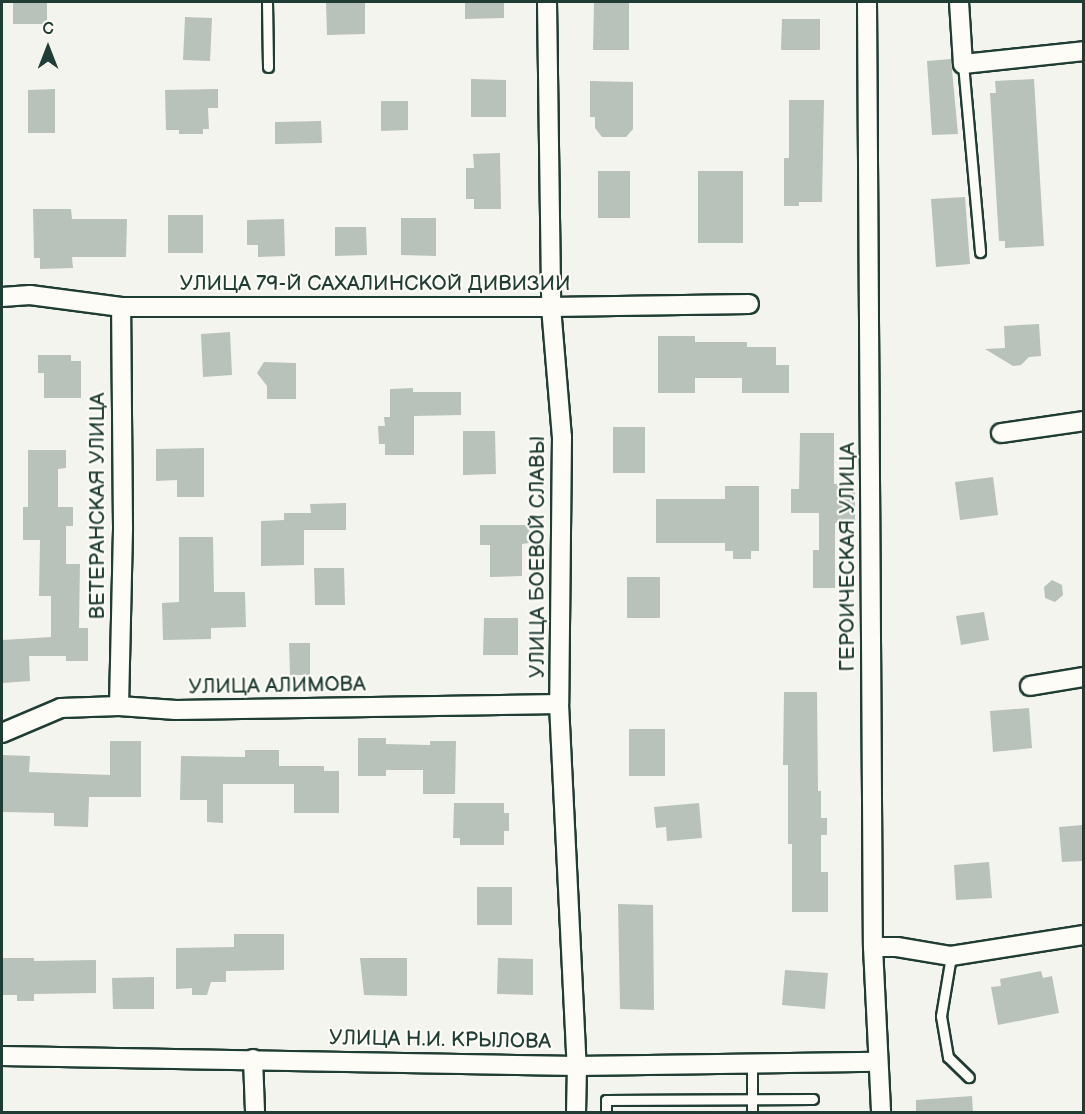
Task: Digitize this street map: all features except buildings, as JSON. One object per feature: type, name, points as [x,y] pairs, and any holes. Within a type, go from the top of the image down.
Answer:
[{"type":"street","name":"УЛИЦА БОЕВОЙ СЛАВЫ","points":[[547,2],[551,307],[562,437],[559,704],[577,1066],[576,1113]]},
{"type":"street","name":"ГЕРОИЧЕСКАЯ УЛИЦА","points":[[867,2],[873,947],[881,1113]]},
{"type":"street","points":[[959,2],[963,64],[1083,51]]},
{"type":"street","name":"УЛИЦА 79-Й САХАЛИНСКОЙ ДИВИЗИИ","points":[[2,297],[30,295],[121,307],[551,307],[750,304]]},
{"type":"street","name":"ВЕТЕРАНСКАЯ УЛИЦА","points":[[119,706],[123,527],[121,307]]},
{"type":"street","points":[[1001,433],[1083,421]]},
{"type":"street","points":[[1030,686],[1083,677]]},
{"type":"street","name":"УЛИЦА АЛИМОВА","points":[[2,733],[61,708],[119,706],[176,710],[559,704]]},
{"type":"street","points":[[873,947],[897,947],[951,956],[1083,935]]},
{"type":"street","name":"УЛИЦА Н.И. КРЫЛОВА","points":[[2,1056],[577,1066],[877,1062]]},
{"type":"street","points":[[253,1059],[255,1113]]},
{"type":"lane","points":[[267,2],[268,67]]},
{"type":"lane","points":[[963,64],[980,252]]},
{"type":"lane","points":[[951,956],[941,1016],[948,1058],[969,1077]]},
{"type":"lane","points":[[752,1064],[752,1113]]},
{"type":"lane","points":[[606,1113],[606,1100],[813,1099]]}]
